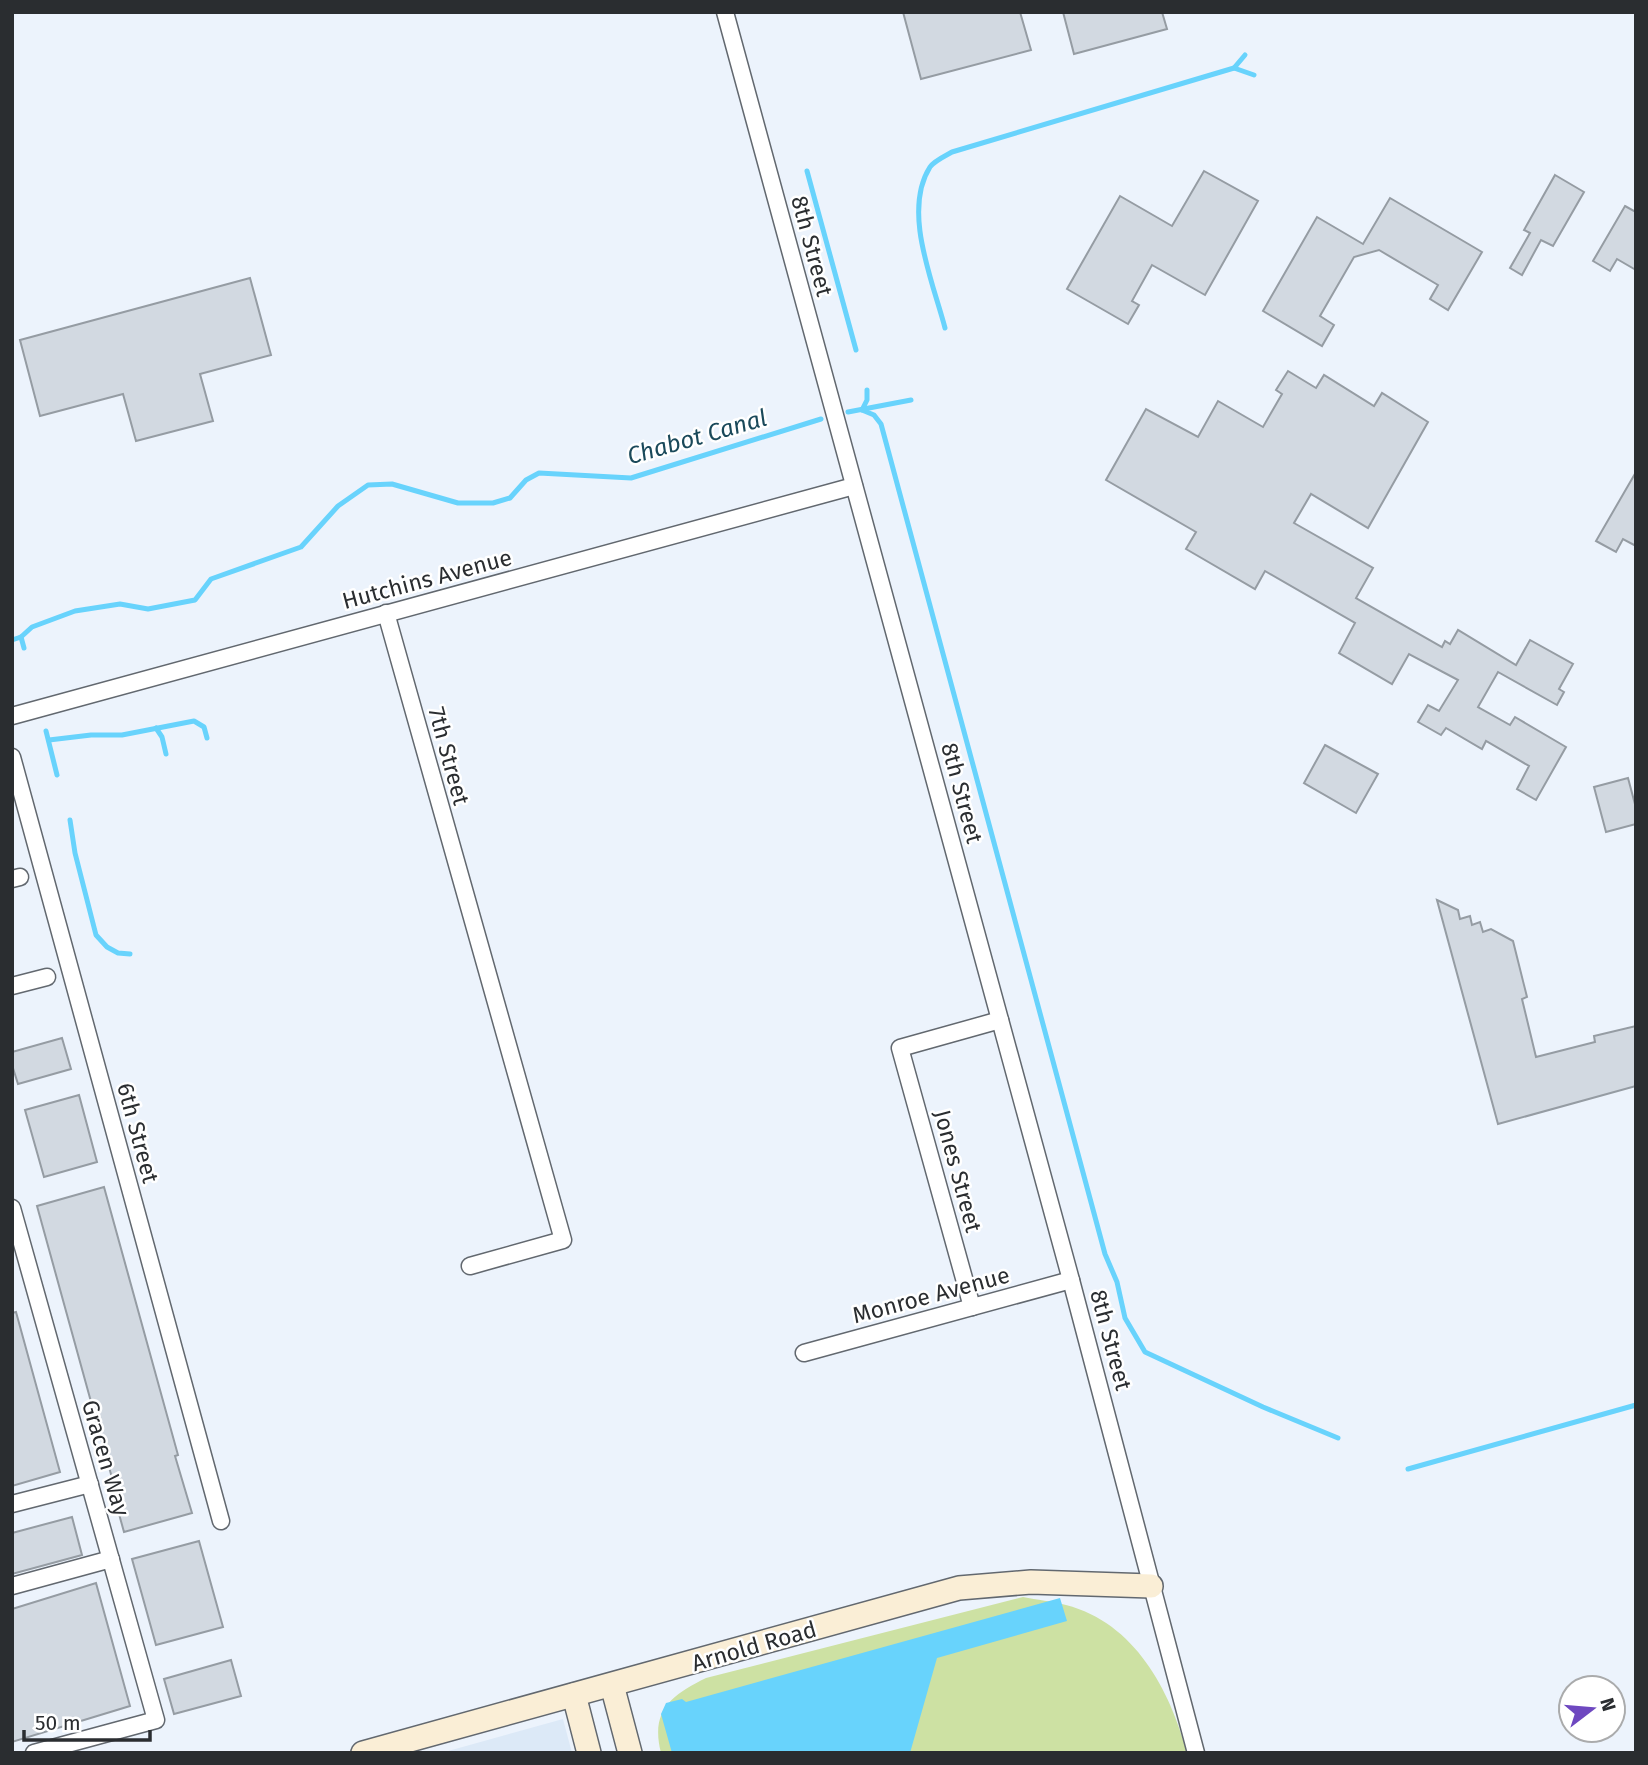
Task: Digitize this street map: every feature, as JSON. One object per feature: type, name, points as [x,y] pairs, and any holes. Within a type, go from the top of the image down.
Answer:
[{"type":"street","name":"8th Street","points":[[724,12],[1071,1280],[1196,1753]]},
{"type":"street","name":"Hutchins Avenue","points":[[12,716],[854,486]]},
{"type":"street","name":"7th Street","points":[[386,613],[563,1240],[470,1266]]},
{"type":"street","name":"6th Street","points":[[12,757],[221,1521]]},
{"type":"street","points":[[12,985],[47,976]]},
{"type":"street","name":"Jones Street","points":[[972,1307],[900,1048],[1000,1020]]},
{"type":"street","name":"Gracen Way","points":[[12,1208],[156,1720],[34,1753]]},
{"type":"street","name":"Monroe Avenue","points":[[803,1353],[1071,1280]]},
{"type":"street","points":[[12,1504],[90,1484]]},
{"type":"street","points":[[12,1586],[111,1559]]},
{"type":"street","name":"Arnold Road","points":[[363,1753],[959,1588],[1031,1582],[1151,1586]]},
{"type":"street","points":[[612,1685],[630,1753]]},
{"type":"street","points":[[574,1695],[589,1753]]},
{"type":"shaded area","points":[[563,1719],[572,1753],[441,1753]]},
{"type":"green space","points":[[1023,1597],[1061,1604],[1090,1614],[1112,1627],[1130,1643],[1146,1662],[1171,1706],[1187,1753],[661,1753],[658,1738],[661,1715],[674,1698],[706,1678]]},
{"type":"water","points":[[1060,1598],[1067,1621],[937,1658],[910,1753],[672,1753],[661,1714],[666,1703],[682,1699],[686,1702]]},
{"type":"building","points":[[903,12],[1020,12],[1031,50],[921,79]]},
{"type":"building","points":[[1063,12],[1162,12],[1167,29],[1074,54]]},
{"type":"building","points":[[1204,171],[1258,201],[1205,295],[1152,265],[1132,301],[1139,305],[1128,324],[1067,289],[1120,196],[1172,226]]},
{"type":"building","points":[[1555,175],[1584,192],[1553,246],[1541,240],[1522,275],[1510,268],[1530,233],[1524,230]]},
{"type":"building","points":[[1390,198],[1482,252],[1448,310],[1430,299],[1438,285],[1379,250],[1354,257],[1320,316],[1334,325],[1322,346],[1263,311],[1317,217],[1363,244]]},
{"type":"building","points":[[1625,206],[1636,212],[1636,270],[1617,259],[1610,271],[1593,261]]},
{"type":"building","points":[[250,278],[271,355],[200,374],[213,421],[136,441],[123,394],[40,416],[20,340]]},
{"type":"building","points":[[1288,371],[1316,388],[1324,375],[1374,406],[1382,393],[1428,422],[1368,528],[1311,494],[1294,523],[1373,568],[1356,598],[1442,647],[1445,641],[1450,644],[1458,630],[1516,665],[1530,640],[1573,664],[1559,689],[1564,692],[1557,705],[1498,672],[1478,707],[1510,725],[1515,717],[1566,747],[1536,800],[1517,789],[1529,766],[1486,741],[1482,749],[1446,728],[1441,735],[1418,722],[1428,705],[1439,711],[1458,680],[1409,654],[1392,684],[1339,653],[1355,623],[1265,571],[1255,589],[1186,549],[1196,532],[1106,480],[1146,409],[1198,437],[1218,401],[1263,427],[1282,394],[1276,390]]},
{"type":"building","points":[[1636,472],[1636,546],[1623,539],[1616,552],[1596,541]]},
{"type":"building","points":[[1325,745],[1378,774],[1356,813],[1304,783]]},
{"type":"building","points":[[1628,778],[1636,808],[1636,824],[1606,832],[1594,787]]},
{"type":"building","points":[[1437,900],[1458,910],[1460,919],[1470,916],[1472,925],[1480,922],[1483,932],[1491,929],[1513,941],[1527,997],[1522,999],[1536,1057],[1595,1042],[1594,1036],[1636,1026],[1636,1086],[1498,1124]]},
{"type":"building","points":[[62,1038],[71,1069],[18,1084],[12,1065],[12,1052]]},
{"type":"building","points":[[79,1095],[97,1162],[44,1177],[25,1110]]},
{"type":"building","points":[[104,1187],[192,1513],[124,1532],[114,1496],[117,1496],[37,1206]]},
{"type":"building","points":[[16,1312],[60,1472],[12,1486],[12,1313]]},
{"type":"building","points":[[72,1517],[82,1555],[12,1574],[12,1533]]},
{"type":"building","points":[[199,1541],[223,1627],[156,1645],[132,1559]]},
{"type":"building","points":[[96,1583],[130,1706],[12,1742],[12,1609]]},
{"type":"building","points":[[231,1660],[241,1696],[174,1714],[164,1679]]},
{"type":"waterway","points":[[1234,68],[1245,55]]},
{"type":"waterway","points":[[945,328],[922,247],[919,225],[922,185],[934,163],[952,152],[1234,68],[1254,75]]},
{"type":"waterway","points":[[807,171],[856,350]]},
{"type":"waterway","points":[[862,410],[867,400],[867,390]]},
{"type":"waterway","points":[[848,412],[911,400]]},
{"type":"waterway","points":[[862,410],[874,415],[881,424],[1105,1254],[1117,1282],[1125,1318],[1145,1352],[1263,1407],[1338,1438]]},
{"type":"waterway","name":"Chabot Canal","points":[[12,640],[21,637],[32,627],[75,611],[120,604],[148,609],[195,600],[211,579],[301,547],[338,506],[368,485],[392,484],[458,503],[493,503],[510,498],[526,480],[539,473],[631,478],[821,419]]},
{"type":"waterway","points":[[21,637],[24,648]]},
{"type":"waterway","points":[[49,740],[91,735],[122,735],[194,721],[204,727],[207,738]]},
{"type":"waterway","points":[[156,728],[162,737],[166,754]]},
{"type":"waterway","points":[[46,731],[57,775]]},
{"type":"waterway","points":[[70,820],[75,853],[96,935],[107,947],[118,953],[130,954]]},
{"type":"waterway","points":[[1408,1469],[1636,1405]]}]
